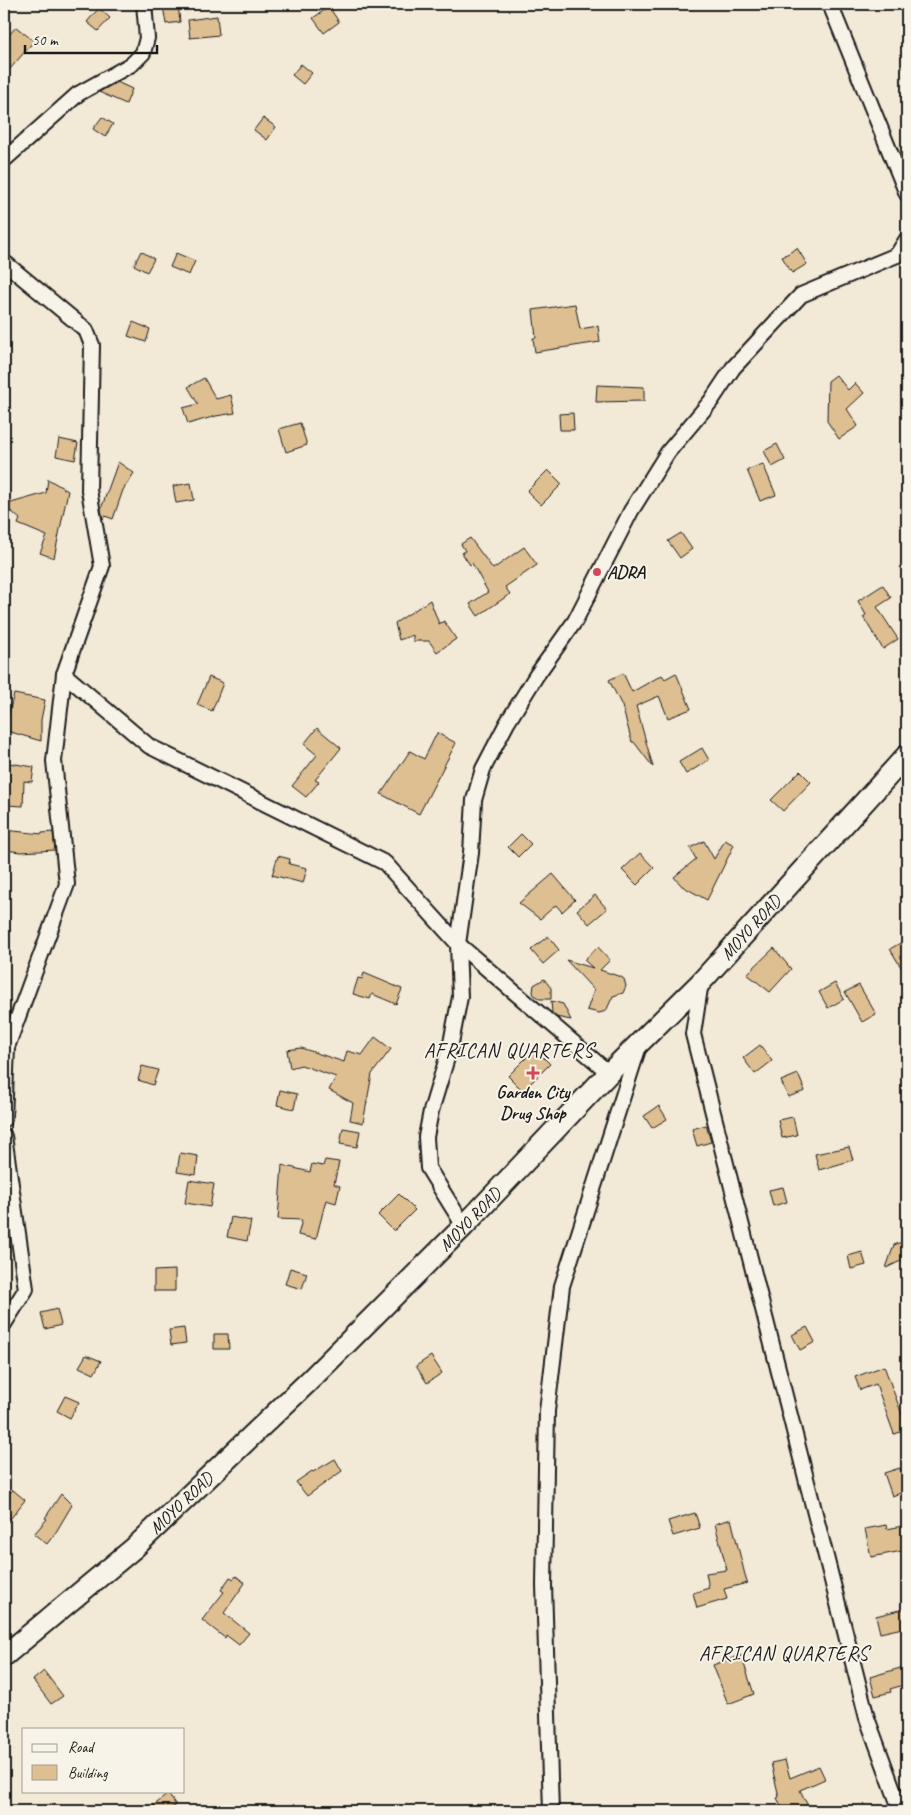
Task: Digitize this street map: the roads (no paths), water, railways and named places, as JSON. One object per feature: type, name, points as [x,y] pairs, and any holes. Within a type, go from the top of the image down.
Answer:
[{"type":"main road","name":"MOYO ROAD","points":[[4,1656],[134,1548],[308,1382],[464,1226],[609,1073],[701,982],[907,755]]},
{"type":"street","points":[[4,160],[78,94],[132,64],[143,53],[147,38],[144,4]]},
{"type":"street","points":[[830,4],[907,194]]},
{"type":"street","points":[[464,1226],[428,1168],[426,1137],[450,1048],[460,997],[458,944],[472,853],[474,800],[483,769],[507,723],[536,676],[576,621],[631,511],[668,452],[711,401],[732,368],[801,295],[902,253],[907,239]]},
{"type":"street","points":[[4,262],[86,330],[92,345],[89,490],[102,566],[64,674],[54,761],[67,884],[7,1048],[4,1119]]},
{"type":"street","points":[[64,674],[149,746],[385,863],[458,944],[609,1073]]},
{"type":"street","points":[[701,982],[693,1034],[867,1718],[901,1811]]},
{"type":"street","points":[[550,1811],[544,1586],[547,1411],[562,1286],[640,1043]]},
{"type":"street","points":[[4,1136],[26,1289],[4,1324]]},
{"type":"place","name":"ADRA","points":[[597,572]]},
{"type":"place","name":"Garden City Drug Shop","points":[[533,1073]]},
{"type":"district","name":"AFRICAN QUARTERS","points":[[509,1050]]},
{"type":"district","name":"AFRICAN QUARTERS","points":[[784,1653]]}]
